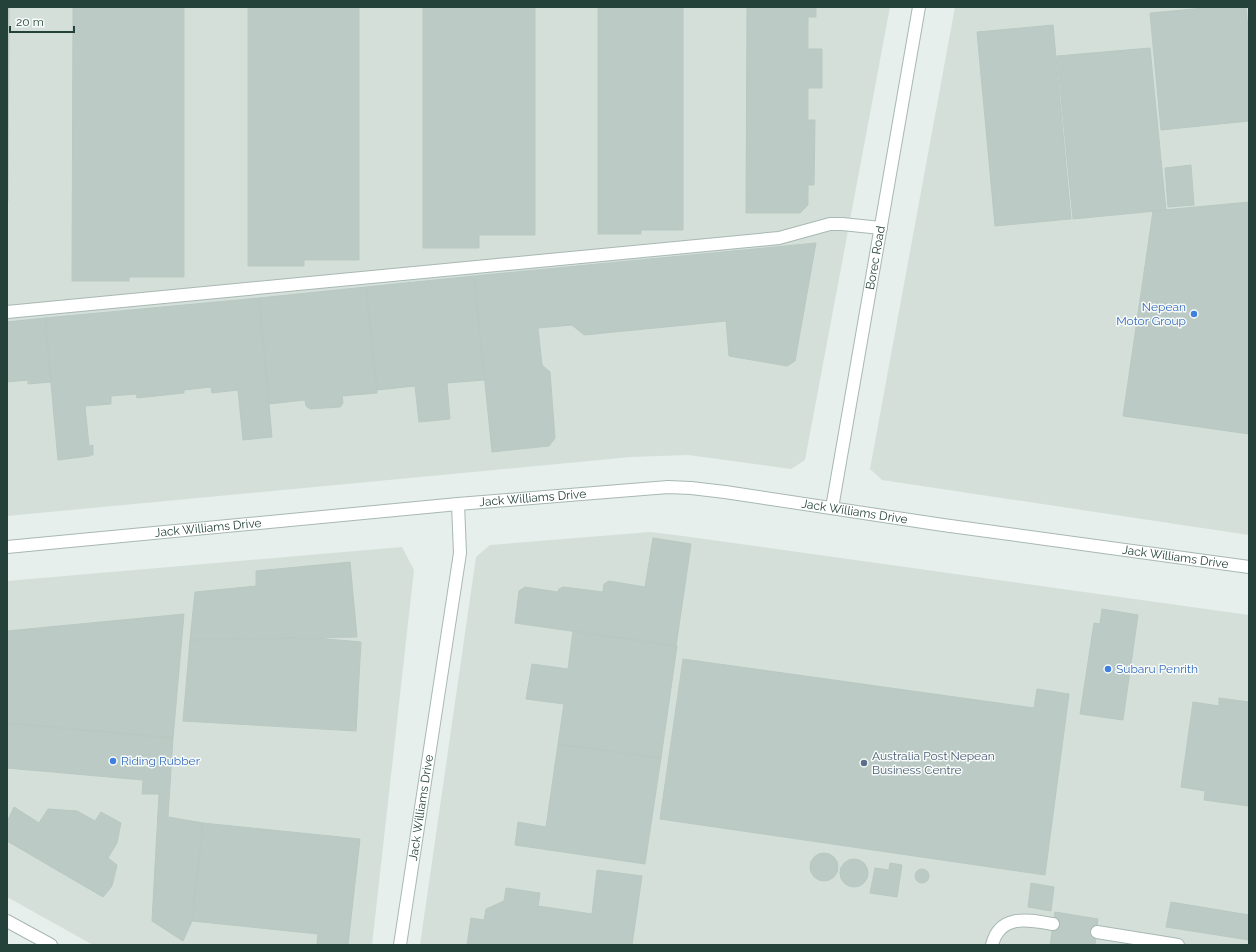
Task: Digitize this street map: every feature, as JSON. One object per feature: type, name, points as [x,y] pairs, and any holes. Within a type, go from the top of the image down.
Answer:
[{"type":"street","name":"Borec Road","points":[[832,508],[919,7]]},
{"type":"street","points":[[7,312],[779,238],[830,224],[881,228]]},
{"type":"street","name":"Jack Williams Drive","points":[[7,547],[458,504],[668,487],[725,492],[943,525],[1249,567]]},
{"type":"street","name":"Jack Williams Drive","points":[[400,945],[460,553],[458,504]]},
{"type":"street","points":[[992,945],[997,933],[1006,924],[1013,921],[1027,920],[1053,924]]},
{"type":"street","points":[[7,921],[50,945]]},
{"type":"street","points":[[1097,932],[1178,945]]},
{"type":"shaded area","points":[[7,7],[890,7],[805,460],[791,469],[688,455],[631,457],[7,516]]},
{"type":"shaded area","points":[[955,7],[1249,7],[1249,535],[882,480],[870,469]]},
{"type":"shaded area","points":[[650,532],[1249,615],[1249,945],[420,945],[476,557],[490,545]]},
{"type":"shaded area","points":[[402,547],[414,570],[372,945],[93,945],[7,897],[7,581]]},
{"type":"building","points":[[7,7],[9,7],[8,201],[7,201]]},
{"type":"building","points":[[73,7],[184,7],[184,277],[129,277],[129,281],[72,281]]},
{"type":"building","points":[[248,7],[359,7],[359,260],[304,260],[304,266],[248,266]]},
{"type":"building","points":[[423,7],[535,7],[535,235],[479,235],[479,248],[423,248]]},
{"type":"building","points":[[598,7],[683,7],[683,230],[641,230],[641,234],[598,234]]},
{"type":"building","points":[[747,7],[816,7],[816,17],[808,17],[808,49],[822,49],[822,88],[808,88],[808,120],[815,120],[814,185],[808,185],[808,205],[800,213],[746,213]]},
{"type":"building","points":[[1215,7],[1246,7],[1249,41],[1249,121],[1161,130],[1150,13]]},
{"type":"building","points":[[1053,25],[1071,219],[995,226],[977,32]]},
{"type":"building","points":[[1150,48],[1166,210],[1073,219],[1057,56]]},
{"type":"building","points":[[1191,165],[1194,205],[1168,207],[1165,168]]},
{"type":"building","name":"Nepean Motor Group","points":[[1249,202],[1249,434],[1123,416],[1153,211]]},
{"type":"building","points":[[816,243],[795,361],[787,366],[729,356],[726,321],[584,335],[572,325],[538,328],[542,365],[550,372],[555,438],[549,446],[492,452],[474,276]]},
{"type":"building","points":[[474,276],[484,380],[447,383],[450,419],[419,422],[415,386],[377,390],[366,287]]},
{"type":"building","points":[[366,287],[377,393],[342,396],[343,403],[340,407],[310,409],[306,406],[305,400],[269,404],[259,298]]},
{"type":"building","points":[[259,298],[272,437],[243,440],[238,390],[212,393],[211,387],[184,390],[184,393],[137,398],[136,394],[111,396],[111,404],[85,406],[89,446],[93,445],[93,455],[58,460],[45,318]]},
{"type":"building","points":[[45,318],[51,382],[28,384],[28,380],[7,382],[7,322]]},
{"type":"building","points":[[653,538],[691,544],[676,646],[515,623],[519,591],[525,587],[558,592],[559,589],[563,587],[603,592],[604,584],[609,581],[645,587]]},
{"type":"building","points":[[350,562],[357,637],[190,640],[195,592],[256,586],[256,571]]},
{"type":"building","name":"Subaru Penrith","points":[[1102,609],[1138,615],[1123,720],[1080,714],[1094,623],[1100,624]]},
{"type":"building","points":[[184,614],[173,738],[7,723],[7,631]]},
{"type":"building","points":[[573,631],[677,646],[661,758],[558,744],[564,704],[526,699],[532,664],[568,669]]},
{"type":"building","points":[[316,638],[361,642],[356,731],[183,721],[190,640]]},
{"type":"building","name":"Australia Post Nepean Business Centre","points":[[683,659],[1034,708],[1037,689],[1069,694],[1045,875],[660,819]]},
{"type":"building","points":[[1219,698],[1249,702],[1249,806],[1204,800],[1205,791],[1181,787],[1193,702],[1219,706]]},
{"type":"building","points":[[7,723],[173,738],[168,817],[203,823],[192,921],[183,941],[152,921],[159,794],[142,794],[143,780],[7,768]]},
{"type":"building","points":[[558,744],[661,758],[645,864],[515,845],[518,822],[546,827]]},
{"type":"building","points":[[14,807],[39,823],[48,809],[77,811],[95,821],[101,812],[121,823],[117,843],[108,858],[117,865],[112,886],[103,897],[7,841],[7,822]]},
{"type":"building","points":[[203,823],[360,839],[348,945],[317,944],[318,934],[192,921]]},
{"type":"building","points":[[824,853],[834,857],[838,867],[834,877],[824,881],[814,877],[810,867],[814,857]]},
{"type":"building","points":[[854,859],[864,863],[868,873],[864,883],[854,887],[844,883],[840,873],[844,863]]},
{"type":"building","points":[[890,863],[902,865],[897,897],[870,893],[875,868],[889,870]]},
{"type":"building","points":[[922,869],[927,871],[929,876],[927,881],[922,883],[917,881],[915,876],[917,871]]},
{"type":"building","points":[[597,870],[642,876],[632,945],[467,945],[471,918],[484,920],[486,909],[504,901],[506,888],[540,893],[538,906],[592,914]]},
{"type":"building","points":[[1031,883],[1054,887],[1051,911],[1028,907]]},
{"type":"building","points":[[1171,902],[1249,915],[1249,940],[1166,927]]},
{"type":"building","points":[[1055,912],[1098,919],[1095,945],[1050,945]]},
{"type":"place","name":"Nepean Motor Group","points":[[1194,314]]},
{"type":"place","name":"Subaru Penrith","points":[[1108,669]]},
{"type":"place","name":"Riding Rubber","points":[[113,761]]},
{"type":"place","name":"Australia Post Nepean Business Centre","points":[[864,763]]}]
